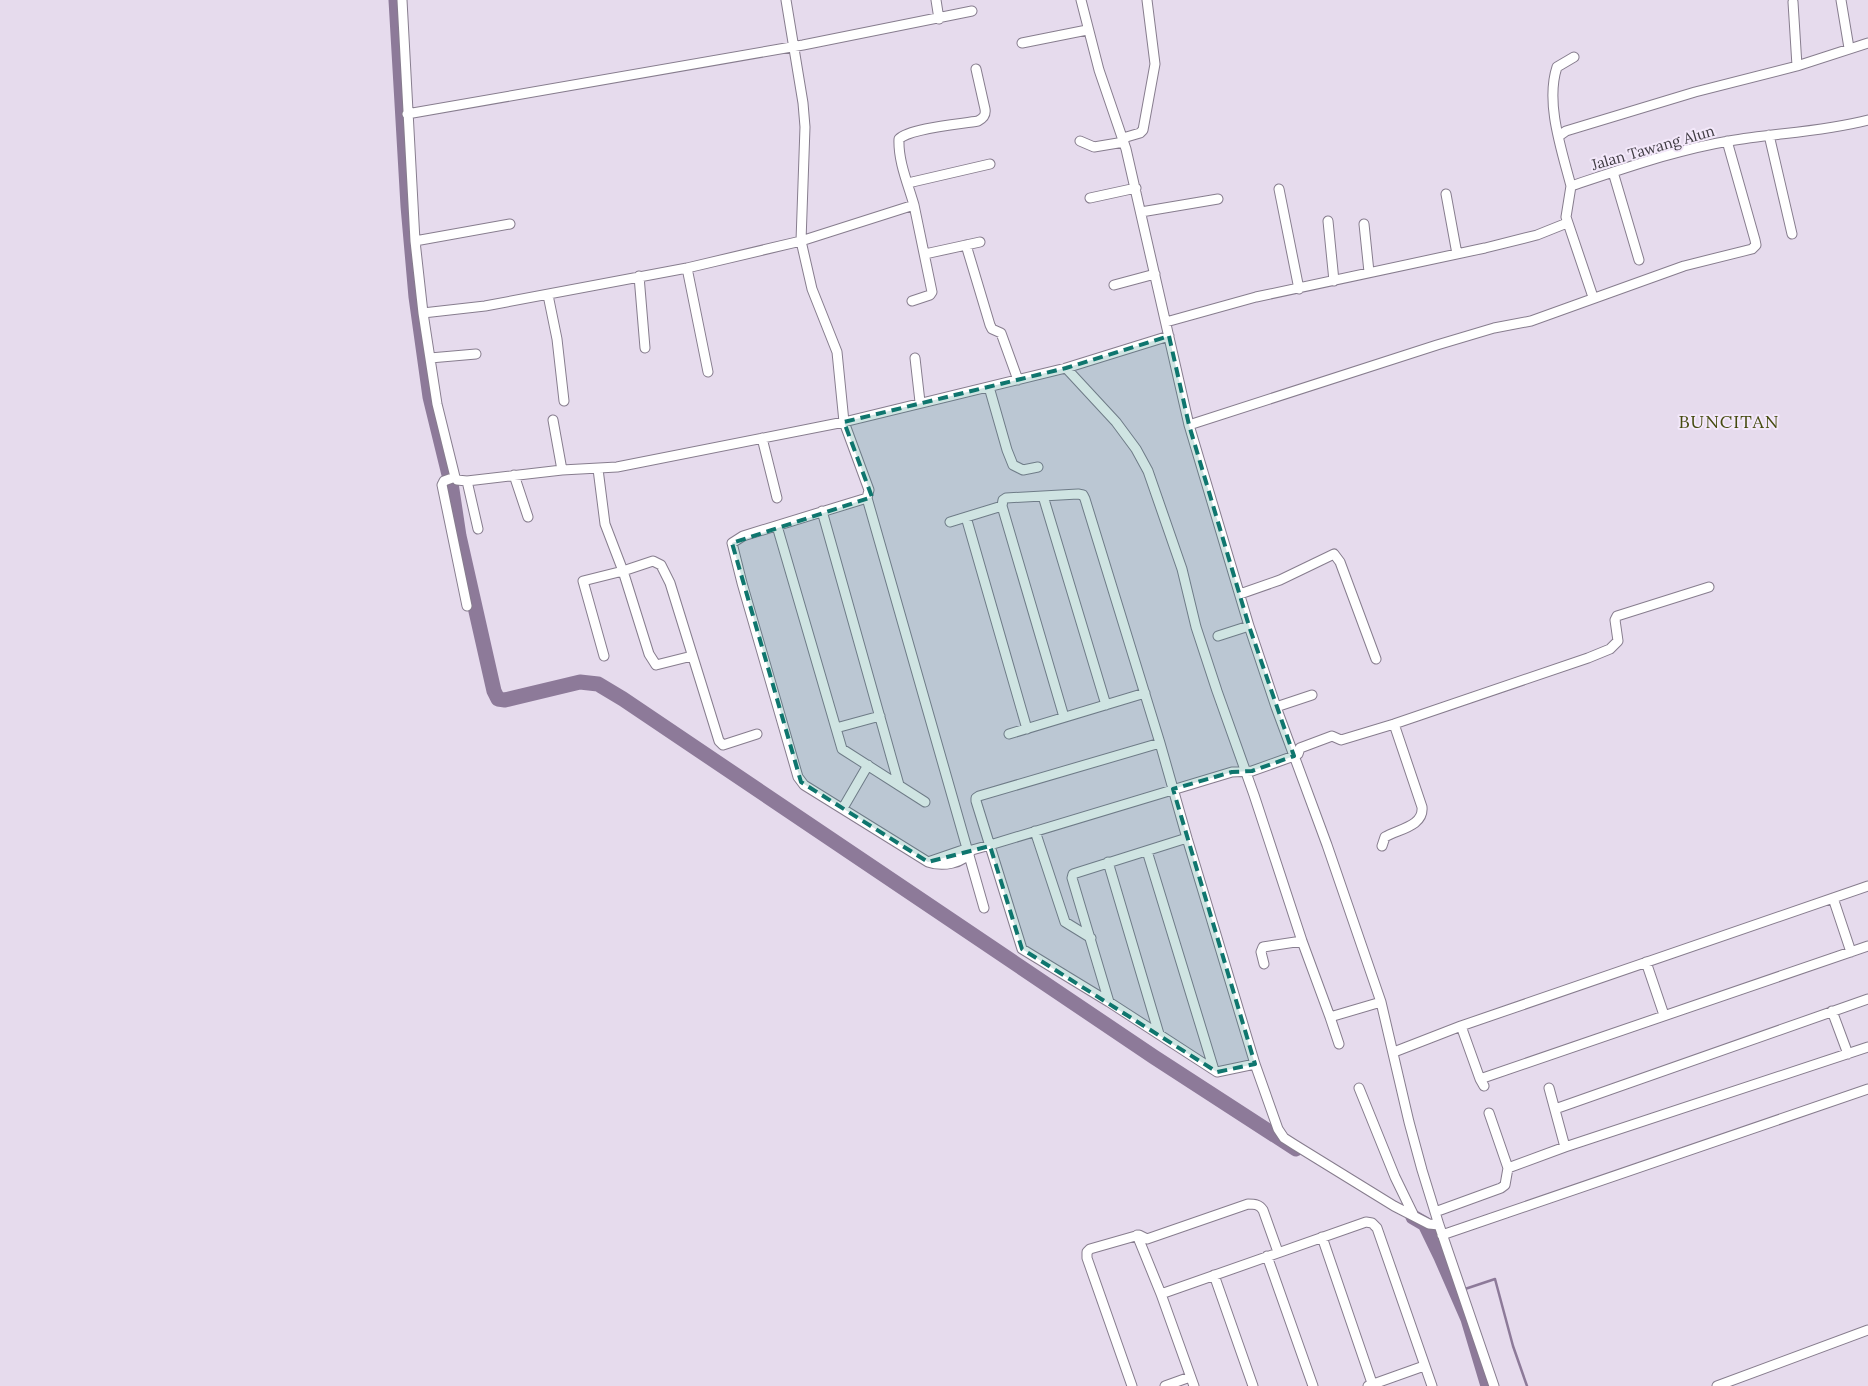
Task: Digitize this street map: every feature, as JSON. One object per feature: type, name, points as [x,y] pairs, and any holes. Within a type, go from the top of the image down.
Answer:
[{"type":"street","points":[[402,0],[415,241],[436,404],[450,479]]},
{"type":"street","points":[[786,0],[798,46],[805,127],[806,239],[812,289],[837,352],[849,420],[869,490],[867,498],[976,850],[1022,949],[1109,1002],[1214,1070],[1220,1072],[1255,1064]]},
{"type":"street","points":[[936,0],[939,19]]},
{"type":"street","points":[[1081,0],[1098,70],[1123,140],[1136,188],[1189,425],[1249,626],[1282,705],[1294,756],[1397,1051],[1409,1122],[1439,1211],[1439,1226]]},
{"type":"street","points":[[1080,141],[1094,147],[1123,140],[1143,130],[1154,70],[1147,0]]},
{"type":"street","points":[[1841,0],[1849,48]]},
{"type":"street","points":[[1792,2],[1797,66]]},
{"type":"street","points":[[408,114],[798,46],[972,11]]},
{"type":"street","points":[[1022,43],[1087,30]]},
{"type":"street","points":[[1559,136],[1561,133],[1575,128],[1695,92],[1797,66],[1868,43]]},
{"type":"street","points":[[1574,56],[1560,64],[1556,72],[1553,90],[1556,124],[1571,186],[1567,223],[1593,297]]},
{"type":"street","points":[[912,301],[930,295],[932,292],[914,205],[899,148],[899,139],[904,135],[978,121],[983,118],[986,114],[976,69]]},
{"type":"street","name":"Jalan Tawang Alun","points":[[1571,186],[1666,155],[1727,141],[1846,125],[1868,120]]},
{"type":"street","points":[[1769,135],[1792,234]]},
{"type":"street","points":[[1189,425],[1437,345],[1494,328],[1530,321],[1684,266],[1754,248],[1755,240],[1727,141]]},
{"type":"street","points":[[908,184],[990,164]]},
{"type":"street","points":[[1614,172],[1639,260]]},
{"type":"street","points":[[1090,198],[1136,188]]},
{"type":"street","points":[[1279,189],[1299,289]]},
{"type":"street","points":[[1446,194],[1458,254]]},
{"type":"street","points":[[1141,212],[1218,199]]},
{"type":"street","points":[[423,313],[484,306],[688,268],[806,239],[914,205]]},
{"type":"street","points":[[1328,222],[1334,280]]},
{"type":"street","points":[[1166,322],[1256,297],[1458,254],[1537,235],[1567,223]]},
{"type":"street","points":[[415,241],[510,224]]},
{"type":"street","points":[[1364,224],[1369,272]]},
{"type":"street","points":[[924,254],[980,242]]},
{"type":"street","points":[[966,245],[990,325],[992,329],[1001,332],[1018,380]]},
{"type":"street","points":[[688,268],[708,372]]},
{"type":"street","points":[[1114,285],[1156,274]]},
{"type":"street","points":[[639,276],[645,348]]},
{"type":"street","points":[[548,295],[557,339],[564,401]]},
{"type":"street","points":[[467,606],[442,485],[450,479],[467,481],[562,470],[617,468],[849,420],[989,387],[1070,367],[1169,336]]},
{"type":"street","points":[[430,358],[476,354]]},
{"type":"street","points":[[915,358],[920,402]]},
{"type":"street","points":[[1070,367],[1116,422],[1136,449],[1148,471],[1182,569],[1196,627],[1338,1044]]},
{"type":"street","points":[[989,387],[1010,458],[1017,468],[1023,470],[1038,468]]},
{"type":"street","points":[[553,420],[562,470]]},
{"type":"street","points":[[762,438],[777,498]]},
{"type":"street","points":[[598,470],[605,524],[623,571],[649,654],[656,665],[692,656]]},
{"type":"street","points":[[514,475],[528,517]]},
{"type":"street","points":[[467,481],[478,529]]},
{"type":"street","points":[[1064,717],[1002,506],[1003,500],[1006,498],[1083,495],[1145,693],[1186,838],[1255,1064],[1278,1129],[1284,1138],[1350,1180],[1394,1206],[1430,1224],[1439,1226],[1446,1234],[1449,1254],[1494,1386]]},
{"type":"street","points":[[1044,496],[1106,705]]},
{"type":"street","points":[[867,498],[736,540],[732,543],[732,547],[798,777],[804,785],[928,862],[976,850],[1232,772],[1258,770],[1298,754],[1300,748],[1332,736],[1341,740],[1394,724],[1610,649],[1618,641],[1615,620],[1617,616],[1710,586]]},
{"type":"street","points":[[950,522],[1002,506]]},
{"type":"street","points":[[822,511],[899,785]]},
{"type":"street","points":[[966,517],[1026,728]]},
{"type":"street","points":[[777,526],[843,751],[925,802]]},
{"type":"street","points":[[1240,594],[1280,580],[1334,554],[1340,562],[1376,659]]},
{"type":"street","points":[[604,656],[583,581],[653,561],[662,565],[670,583],[719,741],[723,745],[757,734]]},
{"type":"street","points":[[1218,636],[1249,626]]},
{"type":"street","points":[[1009,734],[1145,693]]},
{"type":"street","points":[[1282,705],[1312,694]]},
{"type":"street","points":[[836,728],[880,716]]},
{"type":"street","points":[[1382,846],[1385,837],[1418,822],[1423,814],[1394,724]]},
{"type":"street","points":[[984,908],[976,850],[976,798],[1160,743]]},
{"type":"street","points":[[843,808],[868,765]]},
{"type":"street","points":[[1034,831],[1065,922],[1090,938]]},
{"type":"street","points":[[1109,1002],[1072,878],[1073,874],[1186,838]]},
{"type":"street","points":[[1147,851],[1214,1070]]},
{"type":"street","points":[[1108,862],[1159,1034]]},
{"type":"street","points":[[1397,1051],[1461,1026],[1868,886]]},
{"type":"street","points":[[1833,898],[1851,952]]},
{"type":"street","points":[[1264,964],[1261,952],[1263,947],[1302,941]]},
{"type":"street","points":[[1461,1026],[1482,1082],[1664,1016],[1868,946]]},
{"type":"street","points":[[1646,962],[1664,1016]]},
{"type":"street","points":[[1555,1109],[1868,999]]},
{"type":"street","points":[[1330,1017],[1381,1002]]},
{"type":"street","points":[[1832,1012],[1848,1054]]},
{"type":"street","points":[[1508,1168],[1868,1047]]},
{"type":"street","points":[[1359,1088],[1412,1214]]},
{"type":"street","points":[[1548,1088],[1566,1147]]},
{"type":"street","points":[[1446,1234],[1868,1089]]},
{"type":"street","points":[[1439,1211],[1505,1185],[1508,1168],[1489,1113]]},
{"type":"street","points":[[1132,1386],[1087,1258],[1087,1252],[1090,1249],[1137,1235],[1148,1239],[1248,1204],[1254,1204],[1263,1210],[1278,1252]]},
{"type":"street","points":[[1161,1294],[1366,1222],[1372,1223],[1377,1228],[1432,1386]]},
{"type":"street","points":[[1137,1235],[1161,1294],[1192,1381],[1165,1386]]},
{"type":"street","points":[[1322,1237],[1371,1385],[1424,1366]]},
{"type":"street","points":[[1267,1256],[1313,1386]]},
{"type":"street","points":[[1214,1275],[1253,1386]]},
{"type":"street","points":[[1717,1386],[1868,1330]]},
{"type":"highlighted area","points":[[1169,336],[1189,425],[1249,626],[1294,756],[1252,771],[1232,772],[1173,789],[1255,1064],[1217,1072],[1022,949],[990,846],[928,862],[801,782],[732,543],[872,497],[844,422],[1066,368]]},
{"type":"waterway","points":[[396,0],[408,206],[416,297],[430,397],[451,483],[459,536],[494,691],[498,699],[505,700],[580,682],[598,684],[1154,1057],[1296,1149]]},
{"type":"waterway","points":[[1413,1217],[1425,1224],[1441,1257],[1468,1319],[1488,1386]]},
{"type":"waterway","points":[[1456,1292],[1495,1279],[1513,1346],[1527,1386]]},
{"type":"district","name":"BUNCITAN","points":[[1729,422]]}]
